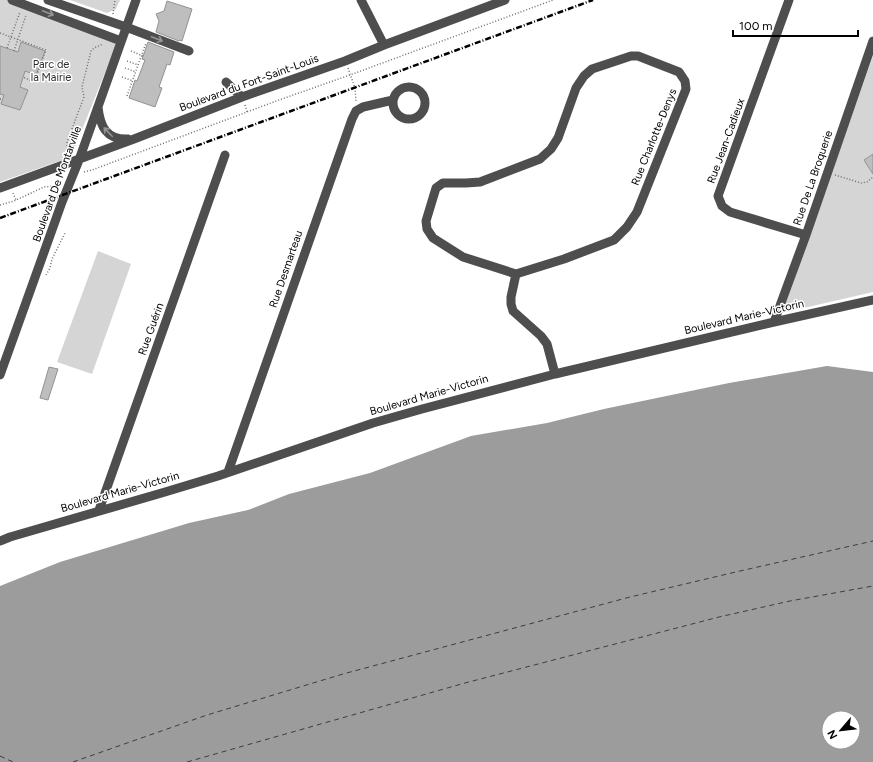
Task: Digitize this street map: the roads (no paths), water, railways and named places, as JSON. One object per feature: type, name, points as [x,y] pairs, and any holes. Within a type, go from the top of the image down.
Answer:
[{"type":"street","points":[[12,0],[121,41]]},
{"type":"street","points":[[48,0],[189,51]]},
{"type":"street","name":"Boulevard De Montarville","points":[[0,375],[136,0]]},
{"type":"street","points":[[361,0],[384,45]]},
{"type":"street","name":"Boulevard du Fort-Saint-Louis","points":[[0,188],[134,139],[242,97],[345,62],[384,45],[505,0]]},
{"type":"street","name":"Rue Jean-Cadieux","points":[[789,0],[718,196],[722,206],[730,212],[806,234]]},
{"type":"street","name":"Rue De La Broquerie","points":[[774,322],[873,41]]},
{"type":"street","name":"Rue Charlotte-Denys","points":[[630,56],[638,56],[679,72],[685,81],[686,89],[637,212],[628,227],[614,240],[564,259],[516,274],[463,257],[433,238],[427,229],[426,221],[436,188],[443,183],[480,182],[540,158],[551,149],[558,138],[576,88],[584,76],[592,69],[630,56]]},
{"type":"street","points":[[226,82],[242,97]]},
{"type":"street","name":"Rue Desmarteau","points":[[228,472],[349,126],[356,111],[363,107],[393,100]]},
{"type":"street","points":[[98,105],[100,120],[107,133],[118,138],[134,139]]},
{"type":"street","name":"Rue Guérin","points":[[99,510],[225,155]]},
{"type":"street","points":[[516,274],[511,304],[514,311],[548,344],[555,374]]},
{"type":"street","name":"Boulevard Marie-Victorin","points":[[0,541],[228,472],[422,408],[555,374],[873,300]]},
{"type":"railway","points":[[0,218],[593,0]]},
{"type":"park label","name":"Parc de la Mairie","points":[[51,70]]}]
